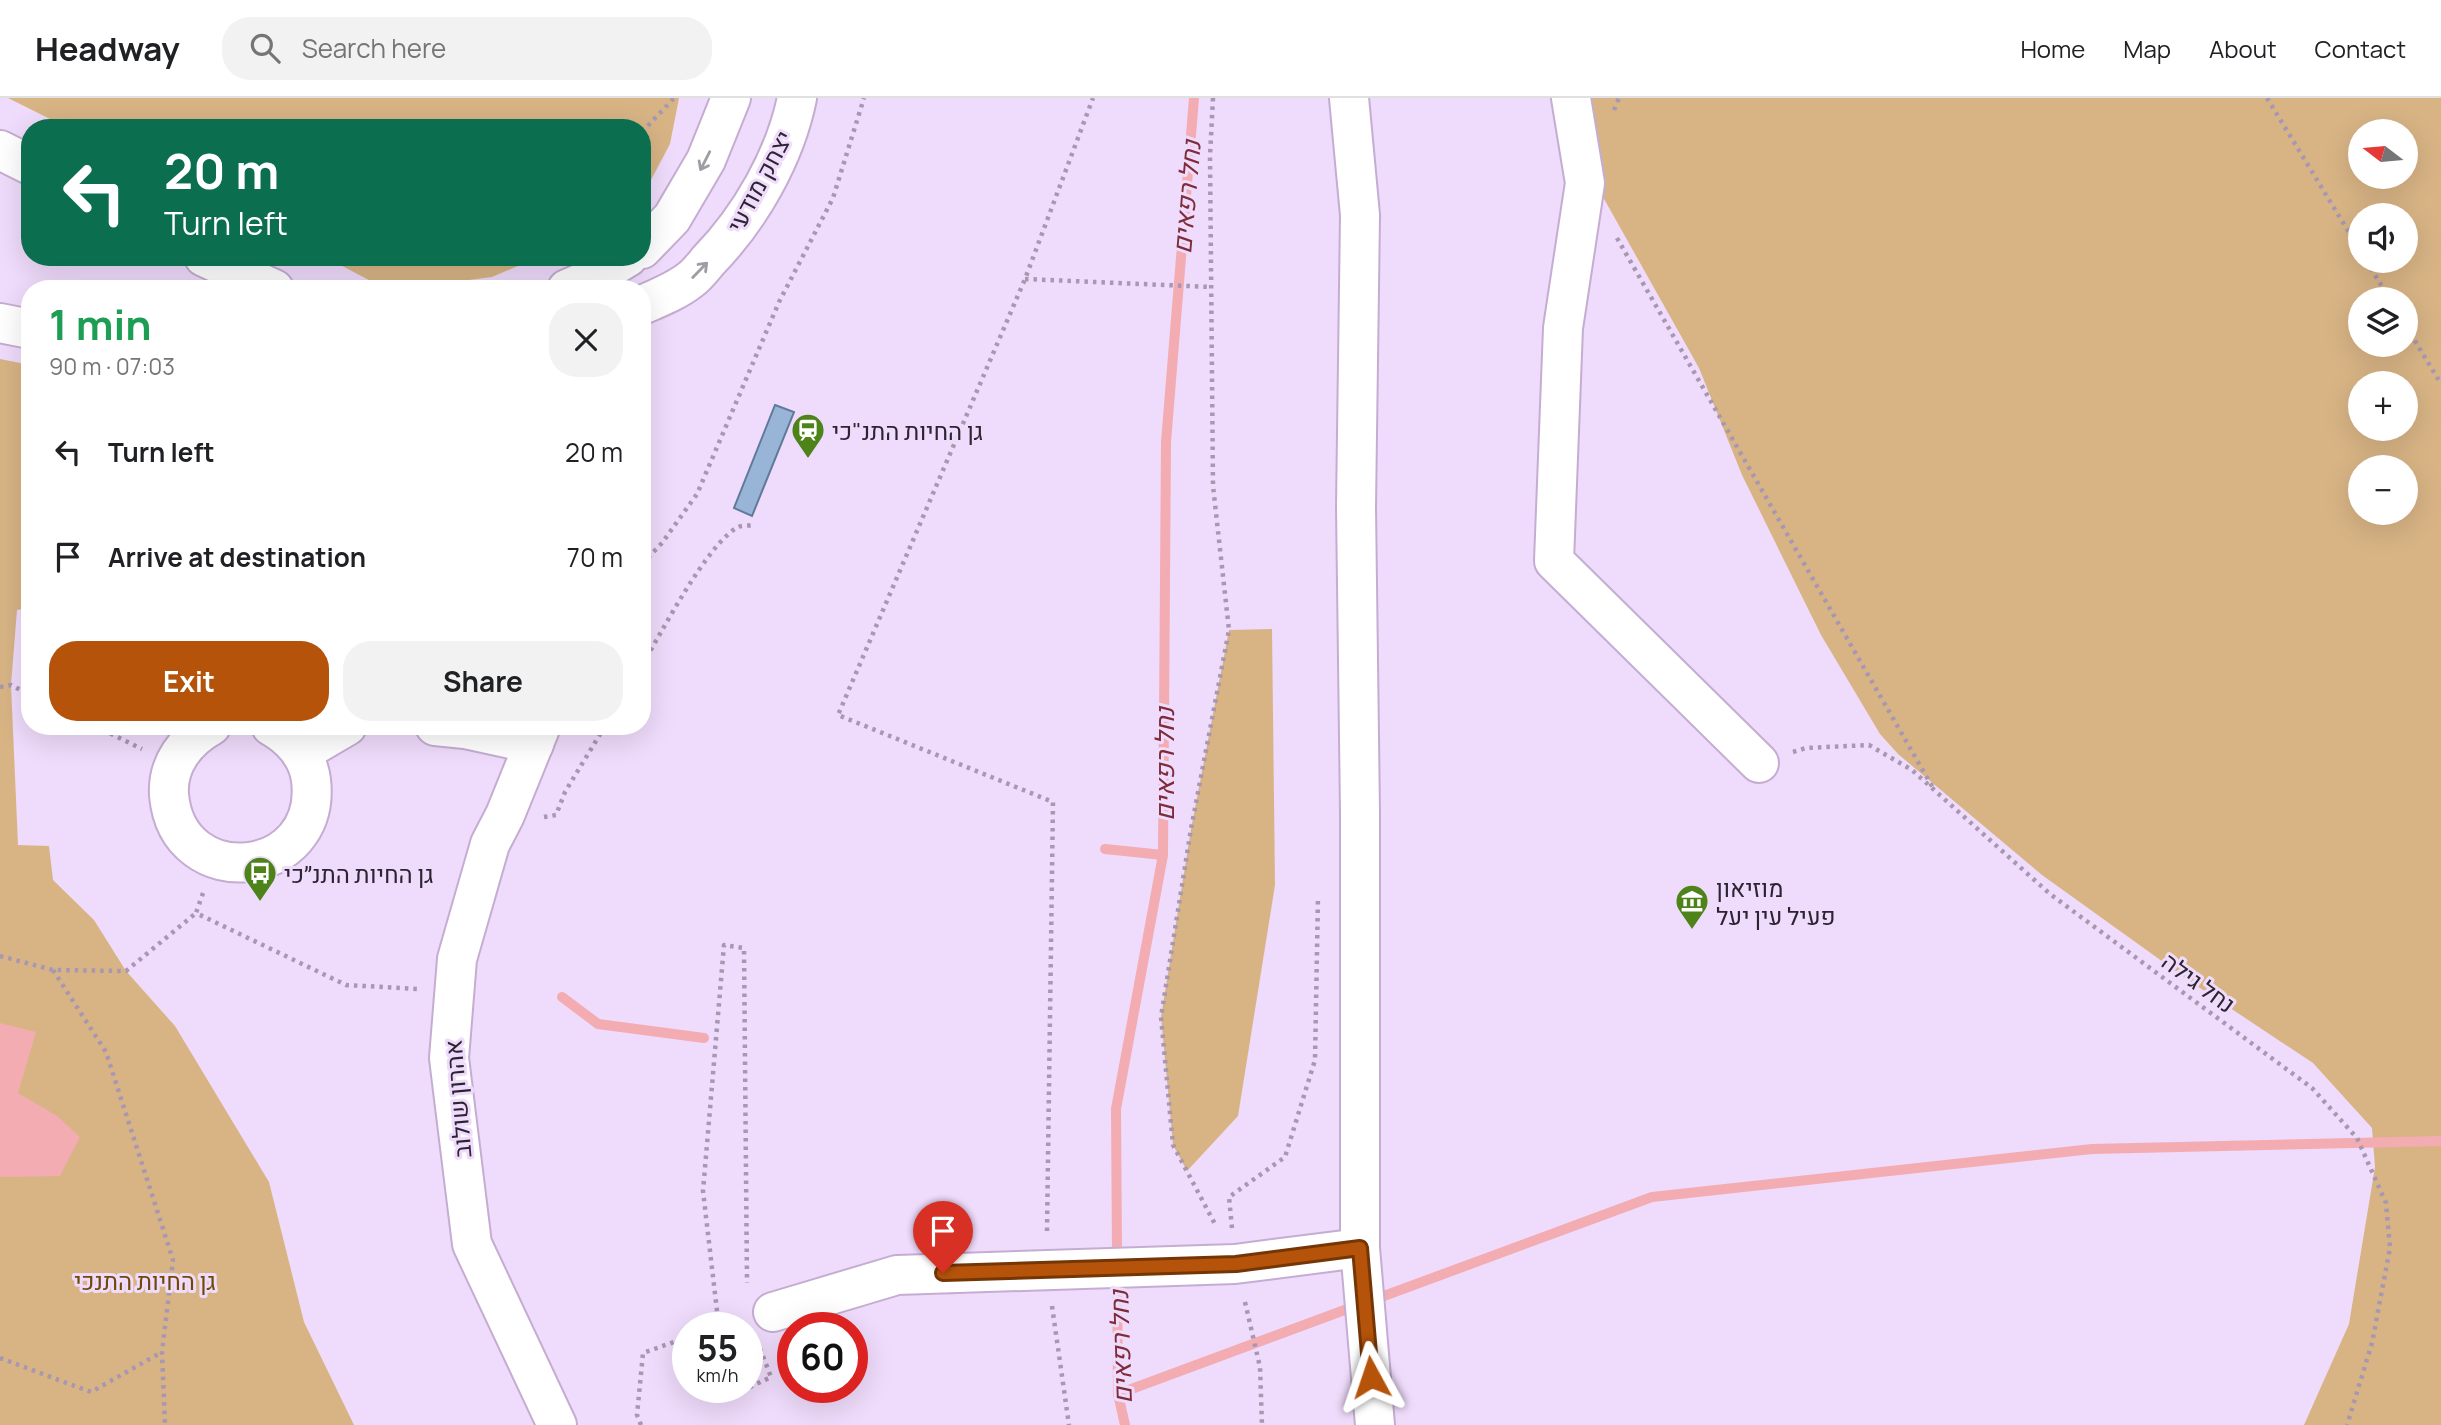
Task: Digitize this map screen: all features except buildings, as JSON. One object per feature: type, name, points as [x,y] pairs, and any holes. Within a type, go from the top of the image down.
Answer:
[{"type":"street","points":[[651,240],[672,218],[706,160],[731,98]]},
{"type":"street","name":"יצחק מודעי","points":[[651,300],[690,280],[723,246],[747,214],[774,164],[793,117],[797,98]]},
{"type":"street","points":[[1349,98],[1360,215],[1356,507],[1362,1262],[1375,1425]]},
{"type":"street","points":[[1571,98],[1585,183],[1563,328],[1554,561],[1759,764]]},
{"type":"street","points":[[224,266],[254,280]]},
{"type":"street","points":[[589,280],[614,266]]},
{"type":"street","points":[[0,323],[21,327]]},
{"type":"street","points":[[197,735],[183,747],[174,765],[169,787],[171,810],[180,831],[195,848],[215,859],[237,864],[259,862],[279,852],[296,838],[308,818],[313,796],[310,773],[301,753],[285,735]]},
{"type":"street","points":[[301,753],[332,735]]},
{"type":"street","name":"אהרון שולוב","points":[[537,735],[505,815],[490,844],[464,933],[457,959],[449,1058],[472,1244],[557,1425]]},
{"type":"street","points":[[763,1315],[897,1275],[1362,1262]]},
{"type":"path","points":[[651,122],[674,98]]},
{"type":"path","points":[[651,555],[697,494],[779,302],[833,198],[864,98]]},
{"type":"path","points":[[1069,1425],[1047,1269],[1053,802],[838,715],[1026,279],[1093,98]]},
{"type":"path","points":[[1213,98],[1210,156],[1213,486],[1229,630],[1191,829],[1161,1017],[1173,1145],[1236,1264]]},
{"type":"path","points":[[1609,122],[1619,98]]},
{"type":"path","points":[[2267,98],[2348,231]]},
{"type":"path","points":[[1585,183],[1934,790]]},
{"type":"path","points":[[1026,279],[1211,287]]},
{"type":"path","points":[[2418,346],[2441,384]]},
{"type":"path","points":[[651,650],[702,565],[739,526],[754,525]]},
{"type":"path","points":[[0,687],[11,685],[21,690]]},
{"type":"path","points":[[113,735],[174,765]]},
{"type":"path","points":[[505,815],[533,818],[556,815],[565,792],[600,735]]},
{"type":"path","name":"נחל גילה","points":[[1759,764],[1806,748],[1869,745],[1912,770],[2050,894],[2312,1088],[2357,1138],[2386,1203],[2390,1248],[2372,1343],[2347,1425]]},
{"type":"path","points":[[0,956],[53,970],[126,971],[195,913],[215,859]]},
{"type":"path","points":[[1262,1425],[1260,1367],[1236,1264],[1229,1197],[1285,1157],[1315,1060],[1318,894]]},
{"type":"path","points":[[195,913],[346,985],[454,991]]},
{"type":"path","points":[[715,1312],[703,1191],[724,945],[744,948],[759,1312]]},
{"type":"path","points":[[53,970],[106,1052],[173,1259],[162,1352],[164,1425]]},
{"type":"path","points":[[763,1336],[771,1377],[763,1381]]},
{"type":"path","points":[[641,1425],[637,1415],[643,1353],[672,1343]]},
{"type":"path","points":[[0,1358],[91,1392],[162,1352]]},
{"type":"green space","points":[[8,98],[679,98],[670,144],[651,180],[651,119],[50,119]]},
{"type":"green space","points":[[1556,98],[2441,98],[2441,1425],[2304,1425],[2349,1324],[2375,1167],[2372,1128],[2313,1063],[2191,982],[2042,875],[1898,754],[1880,734],[1821,635],[1742,475],[1699,368],[1585,165]]},
{"type":"green space","points":[[342,266],[518,266],[492,277],[469,280],[369,280]]},
{"type":"green space","name":"גן החיות התנכי","points":[[0,359],[21,363],[21,609],[17,610],[11,685],[18,845],[49,846],[53,880],[94,920],[126,971],[175,1026],[269,1182],[304,1322],[354,1425],[0,1425]]},
{"type":"green space","points":[[1272,629],[1275,885],[1238,1116],[1187,1171],[1173,1145],[1161,1017],[1191,829],[1229,630]]},
{"type":"shaded area","points":[[0,1023],[36,1032],[18,1093],[57,1116],[80,1137],[60,1176],[0,1177]]},
{"type":"waterway","name":"נחל רפאים","points":[[1125,1425],[1118,1394],[1116,1109],[1163,855],[1166,442],[1194,98]]},
{"type":"waterway","points":[[1105,849],[1163,855]]},
{"type":"waterway","points":[[562,997],[598,1024],[704,1038]]},
{"type":"waterway","points":[[1373,1300],[1652,1197],[2092,1149],[2441,1141]]},
{"type":"waterway","points":[[1118,1394],[1358,1305]]},
{"type":"place","name":"גן החיות התנ\"כי","points":[[808,460]]},
{"type":"place","name":"גן החיות התנ״כי","points":[[260,903]]},
{"type":"place","name":"מוזיאון פעיל עין יעל","points":[[1692,931]]},
{"type":"route","points":[[943,1273],[1236,1264],[1360,1248],[1371,1377]]}]
